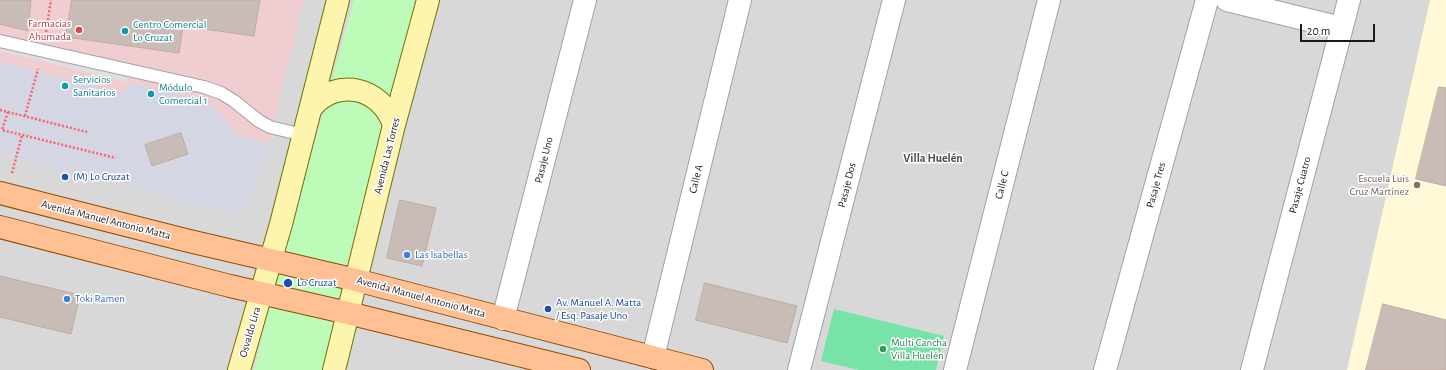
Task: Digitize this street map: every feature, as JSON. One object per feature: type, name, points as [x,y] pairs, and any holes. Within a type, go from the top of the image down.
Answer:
[{"type":"main road","name":"Avenida Manuel Antonio Matta","points":[[3,194],[186,240],[356,280],[702,370]]},
{"type":"main road","points":[[0,227],[261,293],[579,370]]},
{"type":"street","points":[[270,260],[311,108],[338,0]]},
{"type":"street","name":"Avenida Las Torres","points":[[348,313],[394,126],[428,0]]},
{"type":"street","name":"Pasaje Uno","points":[[504,319],[585,0]]},
{"type":"street","name":"Calle A","points":[[653,358],[740,0]]},
{"type":"street","name":"Pasaje Dos","points":[[799,370],[894,0]]},
{"type":"street","name":"Calle C","points":[[955,370],[1049,0]]},
{"type":"street","name":"Pasaje Tres","points":[[1105,370],[1207,0]]},
{"type":"street","points":[[1228,0],[1342,28]]},
{"type":"street","name":"Pasaje Cuatro","points":[[1252,370],[1349,0]]},
{"type":"street","points":[[311,108],[317,100],[328,93],[339,90],[357,90],[371,95],[380,102],[389,113],[394,126]]},
{"type":"street","name":"Osvaldo Lira","points":[[239,370],[270,260]]},
{"type":"street","points":[[334,370],[348,313]]},
{"type":"lane","points":[[0,41],[204,87],[221,93],[234,101],[258,121],[270,127],[303,135]]},
{"type":"path","points":[[25,116],[42,51],[51,0]]},
{"type":"path","points":[[0,110],[87,132]]},
{"type":"path","points":[[8,112],[2,130],[116,158]]},
{"type":"path","points":[[3,194],[22,136]]},
{"type":"shaded area","points":[[0,0],[1446,0],[1446,370],[0,370]]},
{"type":"shaded area","points":[[0,0],[304,0],[268,143],[238,135],[121,93],[0,62]]},
{"type":"shaded area","name":"Escuela Luis Cruz Martínez","points":[[1430,0],[1446,0],[1446,370],[1347,370]]},
{"type":"shaded area","points":[[0,43],[129,74],[127,82],[0,51]]},
{"type":"shaded area","points":[[0,62],[121,93],[131,83],[206,101],[220,114],[238,135],[268,143],[253,201],[239,216],[0,153]]},
{"type":"green space","points":[[354,0],[415,0],[325,370],[254,370],[272,296]]},
{"type":"green space","name":"Multi Cancha Villa Huelén","points":[[834,309],[944,336],[936,370],[859,370],[821,361]]},
{"type":"building","points":[[0,0],[31,0],[28,31],[0,24]]},
{"type":"building","name":"Centro Comercial Lo Cruzat","points":[[72,0],[260,0],[254,36],[183,26],[179,53],[66,37]]},
{"type":"building","points":[[1439,87],[1446,88],[1446,186],[1416,179]]},
{"type":"building","points":[[181,133],[188,154],[152,166],[145,145]]},
{"type":"building","points":[[400,200],[436,208],[422,266],[387,258]]},
{"type":"building","points":[[0,276],[80,295],[71,334],[0,317]]},
{"type":"building","points":[[705,283],[797,306],[787,343],[696,320]]},
{"type":"building","points":[[1383,304],[1446,320],[1446,370],[1366,370]]},
{"type":"place","name":"Farmacias Ahumada","points":[[79,30]]},
{"type":"place","name":"Centro Comercial Lo Cruzat","points":[[125,31]]},
{"type":"place","name":"Servicios Sanitarios","points":[[65,86]]},
{"type":"place","name":"Módulo Comercial 1","points":[[151,94]]},
{"type":"place","name":"(M) Lo Cruzat","points":[[65,177]]},
{"type":"place","name":"Escuela Luis Cruz Martínez","points":[[1417,185]]},
{"type":"place","name":"Las Isabellas","points":[[407,255]]},
{"type":"place","name":"Lo Cruzat","points":[[288,283]]},
{"type":"place","name":"Toki Ramen","points":[[67,299]]},
{"type":"place","name":"Av. Manuel A. Matta / Esq. Pasaje Uno","points":[[548,309]]},
{"type":"place","name":"Multi Cancha Villa Huelén","points":[[883,349]]},
{"type":"district","name":"Villa Huelén","points":[[933,158]]}]
